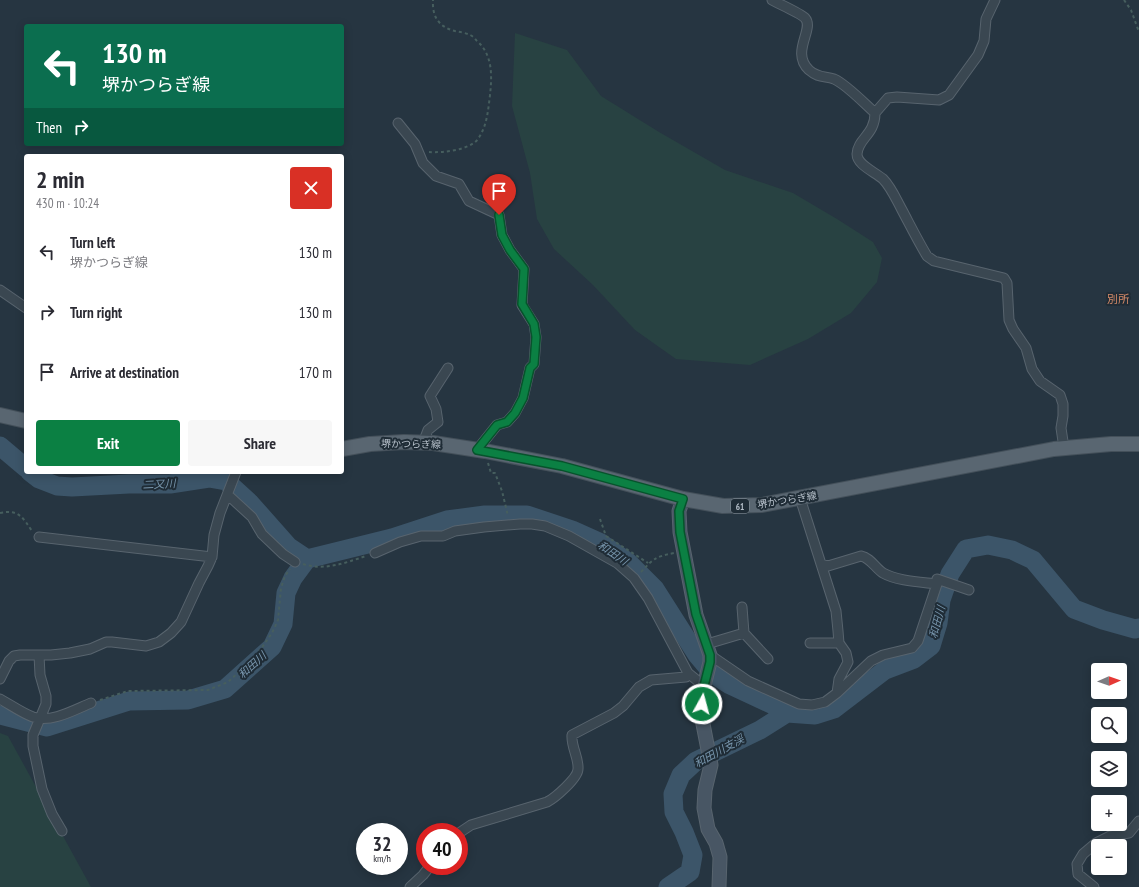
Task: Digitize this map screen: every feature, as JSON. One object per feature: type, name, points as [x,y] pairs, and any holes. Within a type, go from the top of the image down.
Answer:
[{"type":"main road","points":[[0,415],[24,421]]},
{"type":"main road","name":"堺かつらぎ線","points":[[344,449],[370,444],[433,443],[481,450],[562,466],[683,499],[723,506],[762,506],[1064,448],[1111,444],[1139,444]]},
{"type":"street","points":[[772,0],[805,18],[808,24],[801,52],[803,62],[809,70],[821,77],[834,79],[875,113]]},
{"type":"street","points":[[995,0],[986,19],[984,41],[978,55],[949,95],[939,100],[897,97],[888,98],[875,113],[875,121],[870,132],[859,145],[857,155],[860,162],[883,179],[893,192],[927,256],[934,261],[1004,278],[1007,283],[1009,320],[1013,329],[1026,348],[1032,369],[1040,381],[1060,395],[1063,404],[1061,428],[1064,448]]},
{"type":"street","points":[[398,123],[415,144],[424,163],[436,176],[459,184],[469,201],[499,215],[502,235],[510,250],[524,269],[522,304],[534,324],[536,337],[534,364],[530,368],[523,398],[515,413],[507,422],[497,425],[481,450]]},
{"type":"street","points":[[0,290],[24,307]]},
{"type":"street","points":[[423,443],[428,430],[438,422],[436,408],[430,396],[448,368]]},
{"type":"street","points":[[0,679],[9,661],[14,656],[70,653],[90,649],[106,642],[146,646],[158,642],[171,633],[181,622],[212,558],[214,535],[220,513],[235,474]]},
{"type":"street","points":[[228,495],[252,517],[262,534],[283,554],[298,563]]},
{"type":"street","points":[[800,498],[836,611],[838,643],[846,653],[848,662],[839,678],[837,693]]},
{"type":"street","points":[[683,499],[679,511],[680,532],[696,614],[709,654],[704,686],[702,719],[711,765],[705,790],[704,808],[708,829],[716,843],[720,857],[719,887]]},
{"type":"street","points":[[375,553],[400,542],[422,536],[443,536],[455,531],[520,524],[545,526],[569,536],[617,564],[634,578],[648,598],[688,673],[704,686]]},
{"type":"street","points":[[39,538],[212,558]]},
{"type":"street","points":[[821,564],[828,566],[860,556],[866,557],[883,573],[897,578],[937,584]]},
{"type":"street","points":[[709,654],[748,681],[799,704],[812,705],[825,702],[837,693],[871,661],[883,655],[912,648],[918,641],[937,584],[937,579],[969,590]]},
{"type":"street","points":[[742,607],[744,633],[768,659]]},
{"type":"street","points":[[709,654],[744,633]]},
{"type":"street","points":[[810,643],[838,643]]},
{"type":"street","points":[[39,655],[40,675],[46,696],[46,704],[33,735],[33,746],[42,788],[52,814],[62,831]]},
{"type":"street","points":[[468,827],[547,802],[554,798],[577,774],[578,768],[572,735],[614,713],[623,706],[639,686],[651,680],[686,677],[688,673]]},
{"type":"street","points":[[0,699],[34,717],[41,718],[53,718],[91,703]]},
{"type":"street","points":[[1094,887],[1078,874],[1077,864],[1083,854],[1096,843],[1110,836],[1128,833],[1139,821]]},
{"type":"street","points":[[410,887],[423,875]]},
{"type":"path","points":[[418,151],[450,152],[475,143],[482,132],[488,115],[491,88],[492,67],[482,45],[470,35],[451,30],[439,23],[433,10],[433,0]]},
{"type":"path","points":[[1124,0],[1131,10],[1139,32]]},
{"type":"path","points":[[481,450],[491,473],[495,473],[508,509]]},
{"type":"path","points":[[0,513],[14,512],[23,518],[39,538]]},
{"type":"path","points":[[600,519],[606,536],[648,563]]},
{"type":"path","points":[[645,567],[657,556],[684,550]]},
{"type":"path","points":[[91,703],[128,691],[208,690],[228,682],[256,656],[272,633],[278,620],[281,588],[284,576],[298,563],[320,568],[332,566],[375,553]]},
{"type":"green space","points":[[515,33],[567,50],[601,96],[659,132],[725,170],[793,193],[873,242],[882,258],[877,282],[851,313],[808,339],[750,365],[676,359],[635,330],[593,285],[554,249],[537,219],[530,173],[512,106]]},
{"type":"green space","points":[[0,733],[8,736],[91,887],[0,887]]},
{"type":"waterway","name":"二又川","points":[[0,446],[24,466]]},
{"type":"waterway","name":"二又川","points":[[33,474],[39,479],[57,486],[72,487],[129,484],[170,484],[209,478],[226,481],[250,503],[289,547],[307,559]]},
{"type":"waterway","name":"和田川","points":[[0,715],[47,727],[129,701],[188,700],[225,689],[272,647],[283,624],[286,593],[293,578],[307,559],[392,538],[447,520],[485,515],[527,515],[572,530],[601,543],[628,562],[655,589],[697,655],[713,674],[730,685],[787,713],[815,715],[834,709],[885,670],[914,659],[931,646],[938,623],[941,600],[950,574],[966,549],[988,545],[1012,550],[1033,560],[1074,609],[1103,620],[1135,629],[1139,628]]},
{"type":"waterway","name":"和田川支渓","points":[[668,887],[690,872],[693,855],[674,812],[673,794],[681,775],[696,761],[760,730],[787,713]]},
{"type":"district","name":"別所","points":[[1118,299]]},
{"type":"route","points":[[499,215],[502,235],[510,250],[524,269],[522,304],[534,324],[536,337],[534,364],[530,368],[523,398],[515,413],[507,422],[497,425],[477,450],[562,466],[683,499],[679,511],[680,532],[696,614],[710,655],[702,704]]}]
